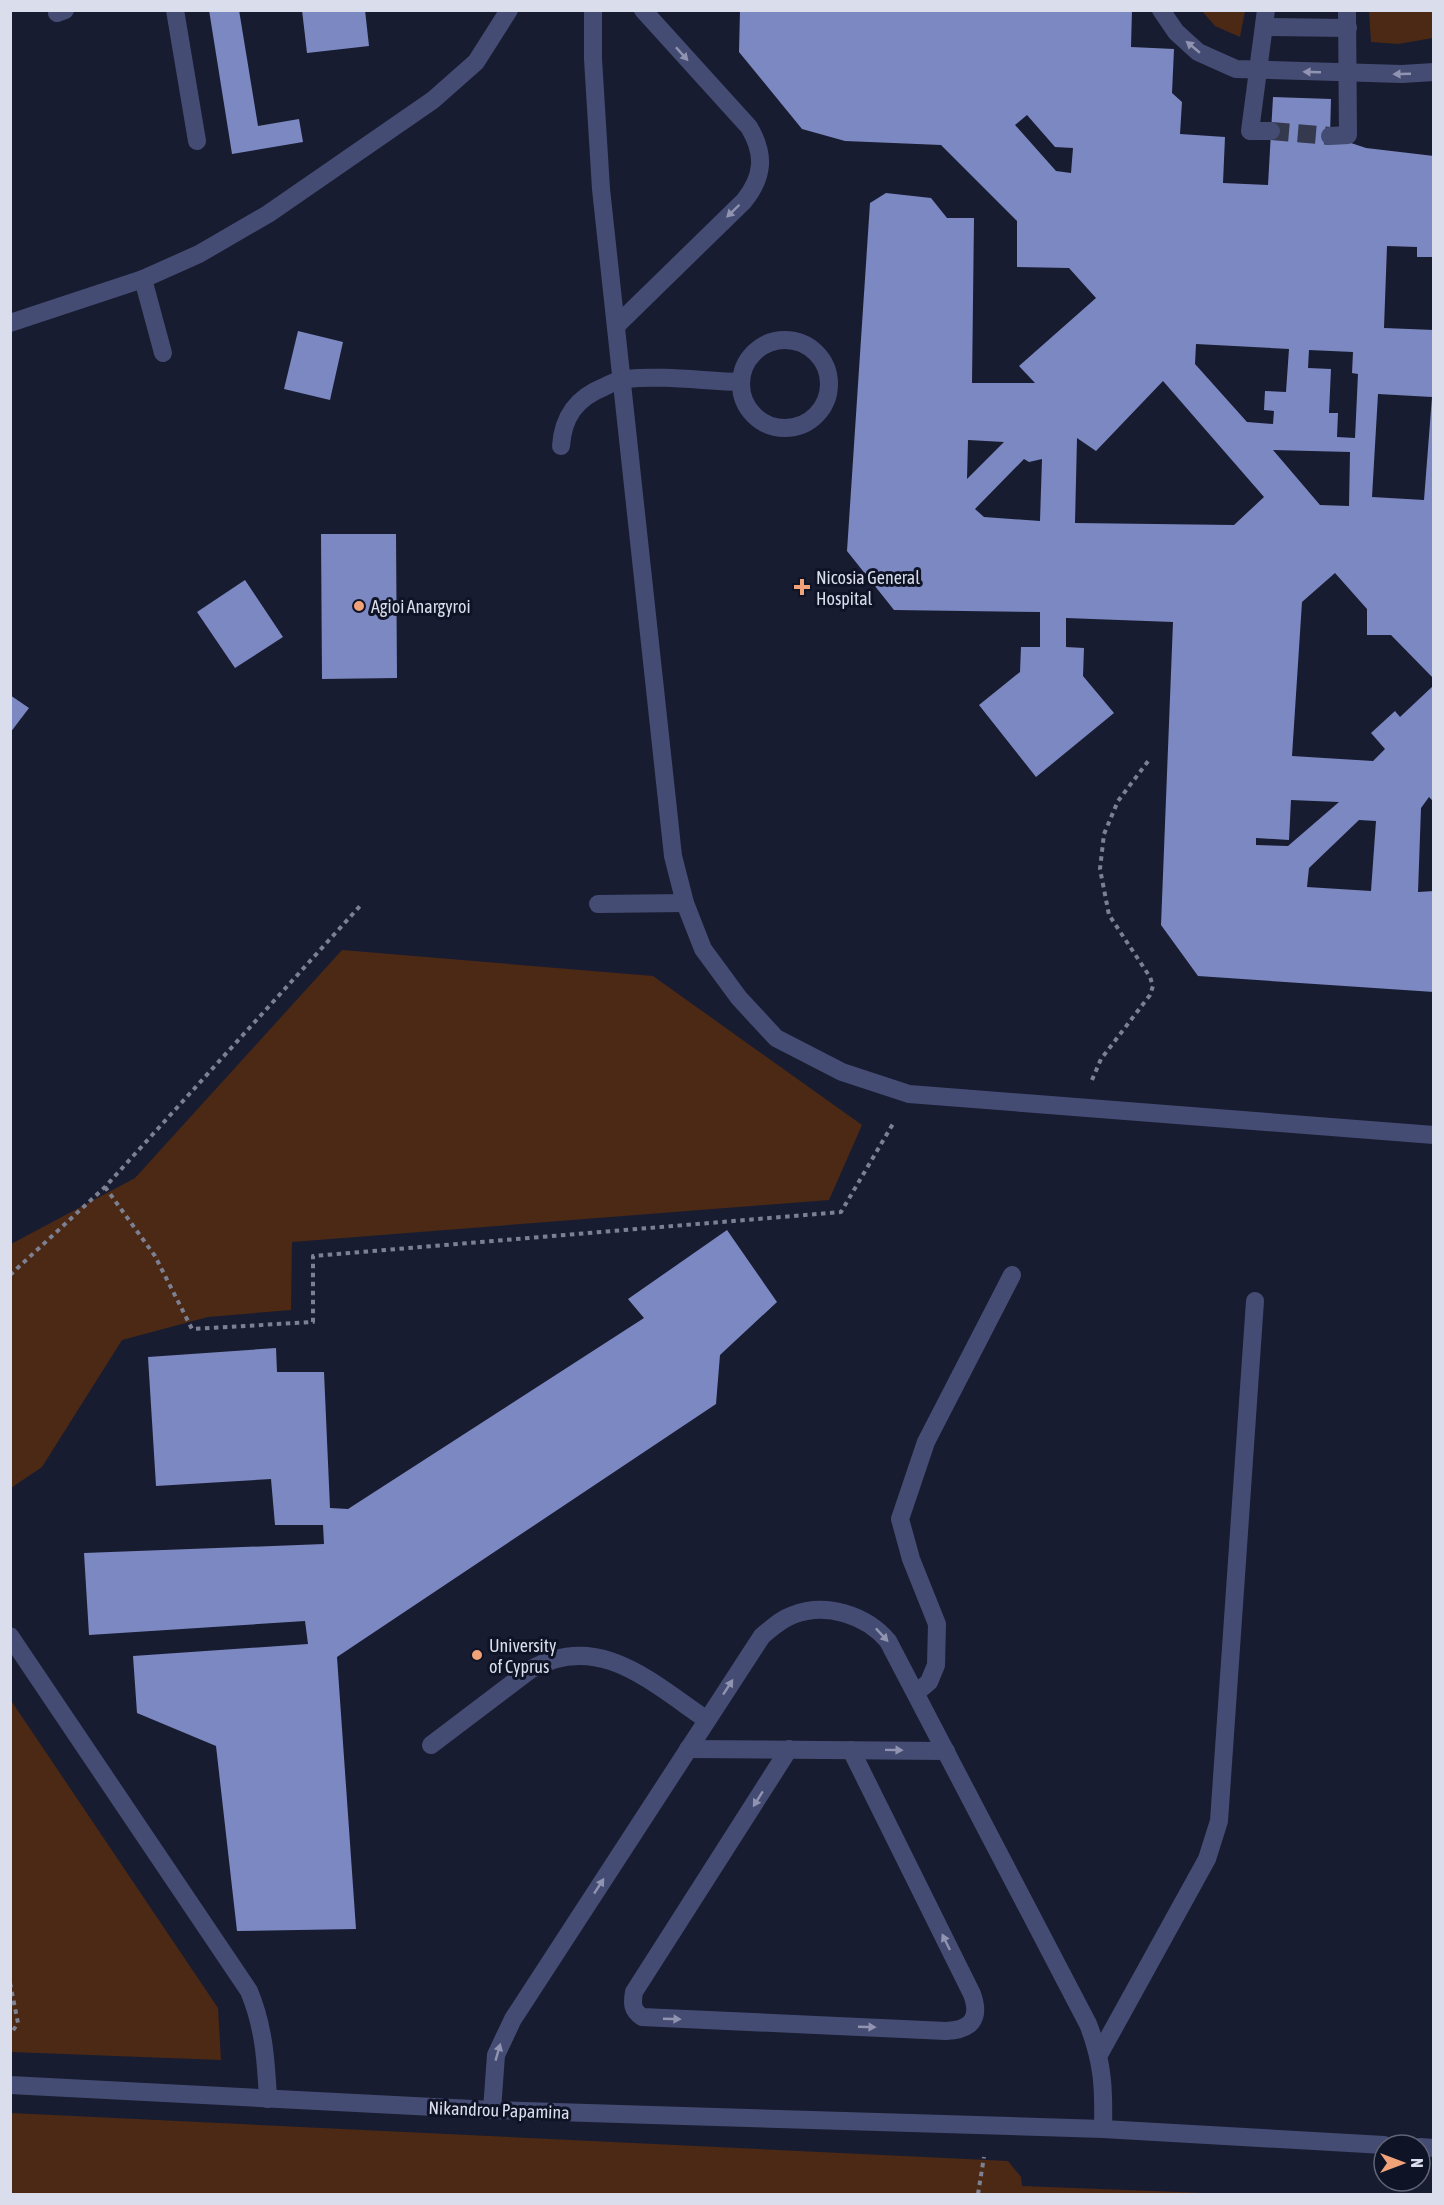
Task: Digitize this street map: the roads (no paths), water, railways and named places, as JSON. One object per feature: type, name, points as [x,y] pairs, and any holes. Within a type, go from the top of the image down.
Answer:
[{"type":"street","points":[[175,10],[197,141]]},
{"type":"street","points":[[10,323],[143,279],[199,255],[268,214],[433,100],[476,62],[509,10]]},
{"type":"street","points":[[593,10],[593,59],[601,189],[673,856],[685,903],[703,949],[739,998],[776,1038],[843,1072],[909,1094],[1434,1135]]},
{"type":"street","points":[[616,325],[744,201],[756,186],[761,158],[757,141],[749,127],[643,10]]},
{"type":"street","points":[[1161,10],[1176,32],[1198,52],[1236,69],[1370,74],[1434,72]]},
{"type":"street","points":[[1271,131],[1250,130],[1265,19],[1347,19],[1348,135],[1330,136]]},
{"type":"street","points":[[143,279],[163,353]]},
{"type":"street","points":[[789,339],[804,343],[816,351],[825,362],[830,376],[830,391],[825,405],[816,417],[803,426],[789,429],[774,428],[760,421],[749,410],[741,382],[744,368],[751,356],[768,343],[789,339]]},
{"type":"street","points":[[561,446],[563,428],[568,414],[578,403],[593,391],[623,378],[741,382]]},
{"type":"street","points":[[598,904],[685,903]]},
{"type":"street","points":[[916,1693],[928,1682],[936,1665],[937,1624],[911,1559],[900,1519],[926,1442],[1012,1275]]},
{"type":"street","points":[[1100,2053],[1207,1859],[1219,1821],[1255,1300]]},
{"type":"street","points":[[492,2110],[496,2055],[513,2019],[762,1636],[778,1622],[795,1614],[827,1611],[854,1616],[879,1630],[888,1641],[916,1693],[1088,2024],[1100,2053],[1104,2081],[1103,2130]]},
{"type":"street","points":[[10,1636],[249,1991],[258,2012],[266,2046],[268,2099]]},
{"type":"street","points":[[431,1745],[530,1670],[543,1662],[565,1656],[607,1658],[633,1670],[707,1720]]},
{"type":"street","points":[[688,1749],[946,1751]]},
{"type":"street","points":[[789,1749],[634,1992],[632,2004],[642,2017],[946,2031],[958,2030],[974,2022],[976,2013],[972,1994],[851,1750]]},
{"type":"street","name":"Nikandrou Papamina","points":[[10,2085],[492,2110],[1103,2130],[1372,2144]]},
{"type":"tunnel","points":[[1271,131],[1330,136]]},
{"type":"place","name":"Nicosia General Hospital","points":[[802,587]]},
{"type":"place","name":"Agioi Anargyroi","points":[[359,606]]},
{"type":"place","name":"University of Cyprus","points":[[477,1655]]}]
